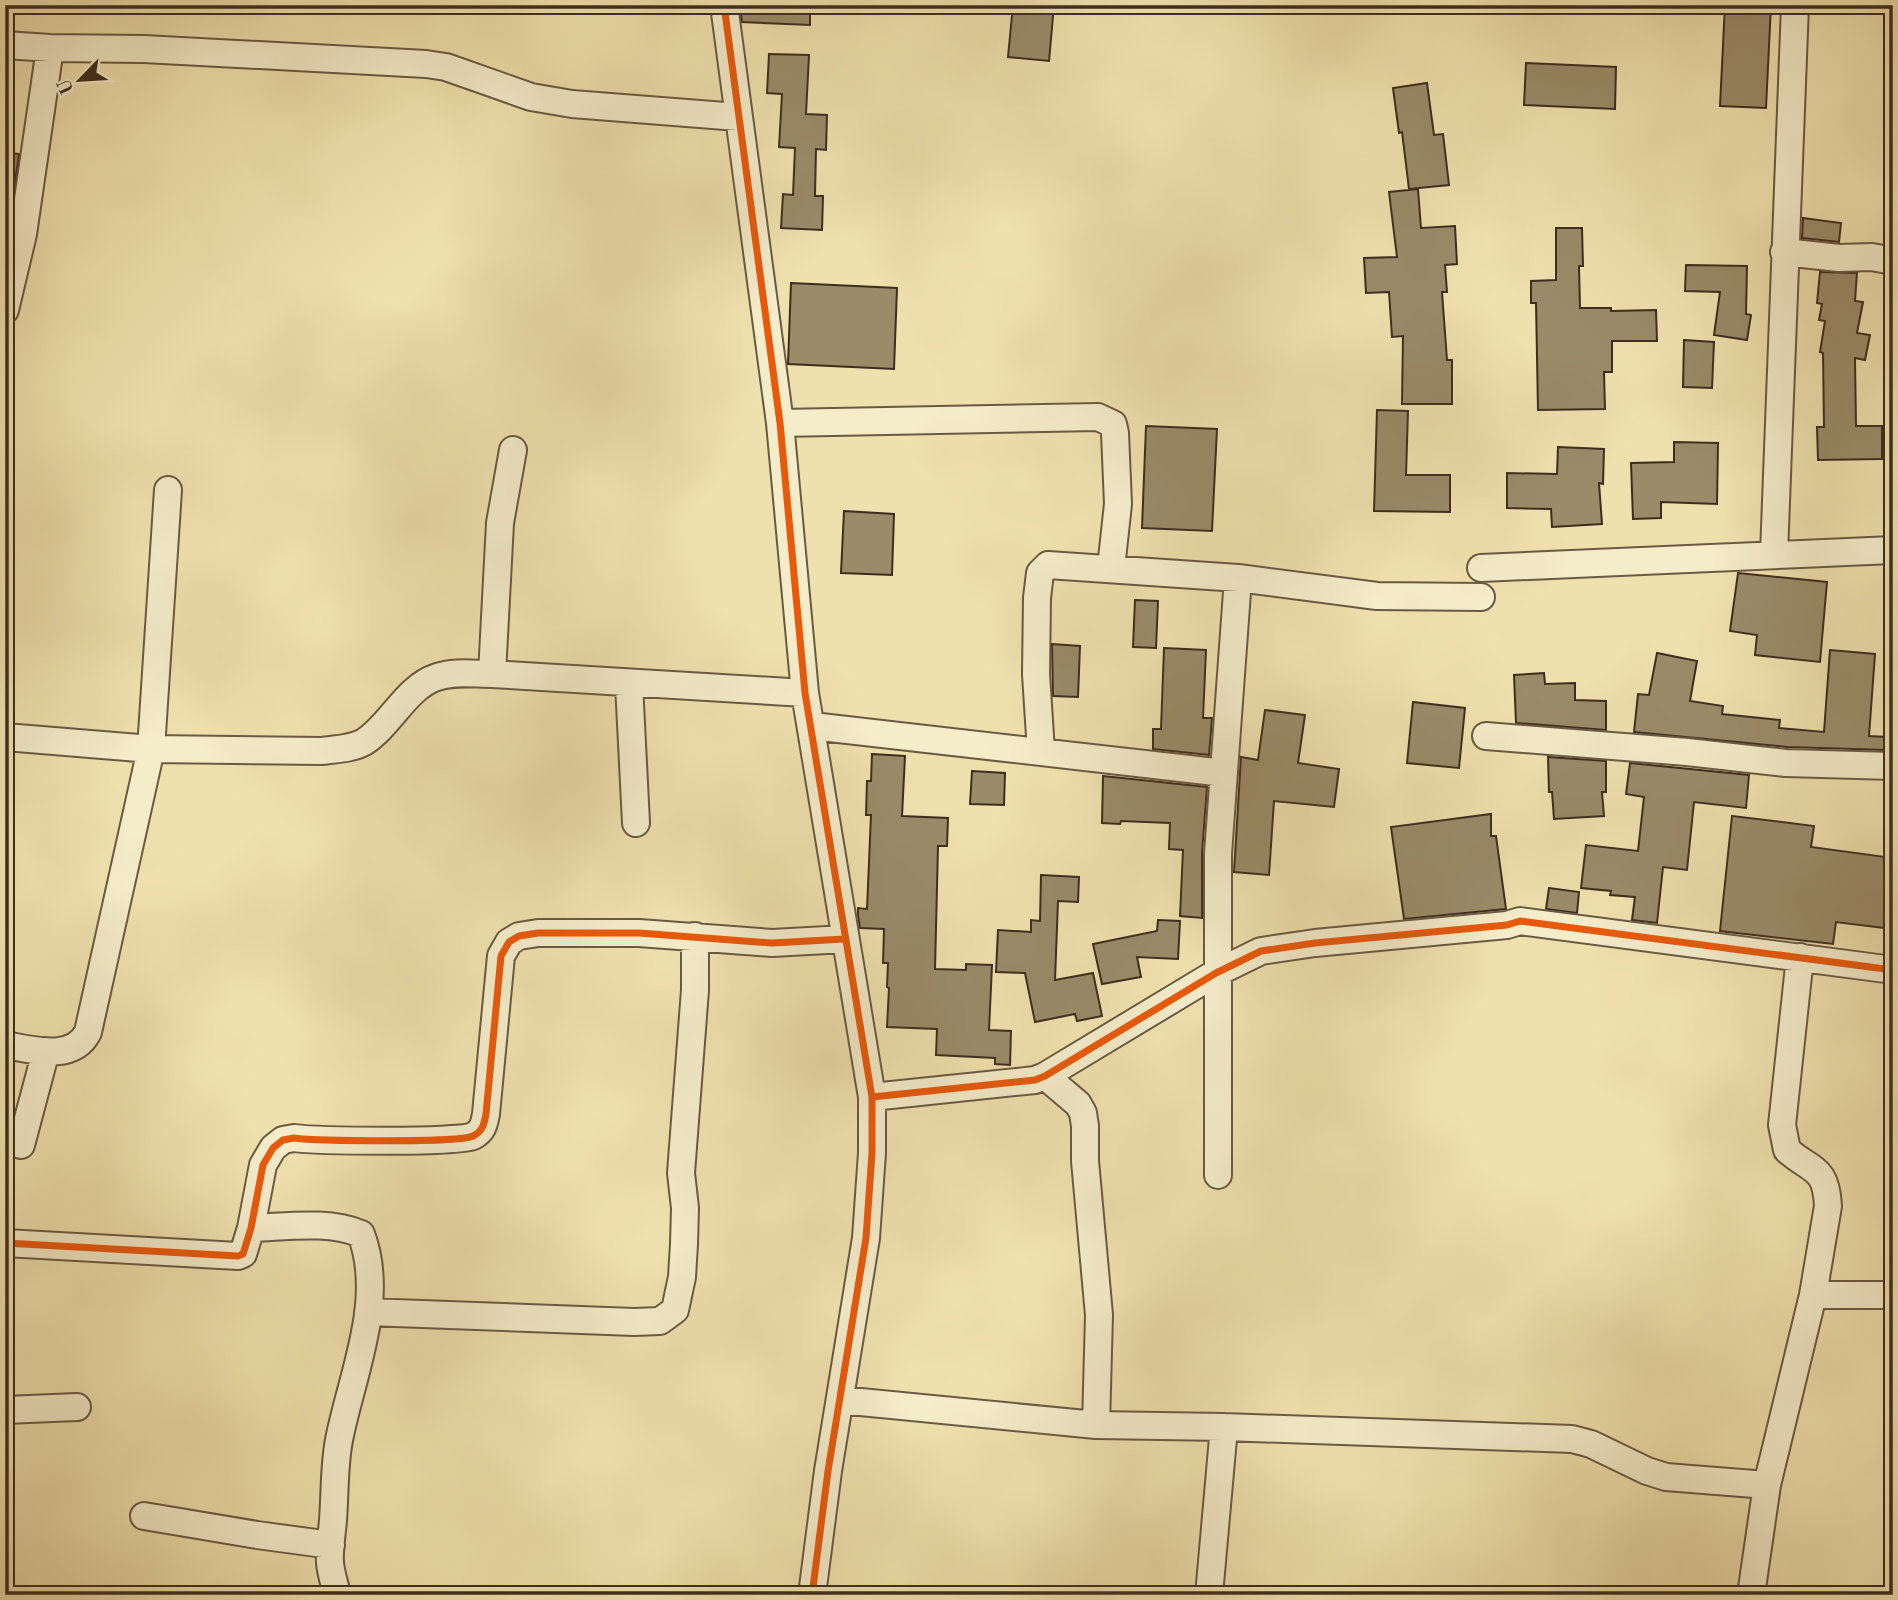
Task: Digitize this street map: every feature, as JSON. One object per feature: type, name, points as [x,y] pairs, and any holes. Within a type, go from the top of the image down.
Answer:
[{"type":"street","points":[[724,5],[780,423],[805,693],[872,1097],[872,1153],[866,1238],[828,1471],[812,1595]]},
{"type":"street","points":[[1774,554],[1795,5]]},
{"type":"street","points":[[5,45],[144,49],[426,64],[456,70],[531,97],[572,104],[738,117]]},
{"type":"street","points":[[5,310],[23,234],[50,48]]},
{"type":"street","points":[[1784,251],[1893,261]]},
{"type":"street","points":[[780,423],[1098,417],[1113,424],[1115,433],[1118,504],[1111,568]]},
{"type":"street","points":[[492,674],[500,523],[513,450]]},
{"type":"street","points":[[5,1045],[46,1051],[69,1051],[82,1043],[88,1032],[151,749],[167,490]]},
{"type":"street","points":[[1481,568],[1893,550]]},
{"type":"street","points":[[1041,752],[1036,674],[1037,598],[1040,573],[1048,565],[1238,578],[1377,596],[1481,597]]},
{"type":"street","points":[[1218,1175],[1218,854],[1238,578]]},
{"type":"street","points":[[5,737],[151,749],[322,751],[347,748],[362,743],[403,702],[435,678],[455,674],[805,693]]},
{"type":"street","points":[[629,684],[636,823]]},
{"type":"street","points":[[812,726],[1224,773]]},
{"type":"street","points":[[1486,736],[1701,753],[1786,763],[1893,766]]},
{"type":"street","points":[[872,1097],[1035,1080],[1216,973],[1249,956],[1273,948],[1507,925],[1520,921],[1893,970]]},
{"type":"street","points":[[5,1243],[238,1256],[243,1254],[251,1228],[263,1165],[272,1148],[283,1140],[471,1138],[482,1129],[486,1114],[501,956],[509,943],[519,936],[538,933],[695,936],[772,943],[845,939]]},
{"type":"street","points":[[368,1312],[634,1322],[660,1321],[674,1310],[682,1277],[685,1208],[681,1173],[695,990],[695,936]]},
{"type":"street","points":[[1751,1595],[1767,1485],[1813,1294],[1828,1206],[1824,1180],[1818,1171],[1787,1150],[1782,1125],[1800,957]]},
{"type":"street","points":[[22,1145],[46,1051]]},
{"type":"street","points":[[1045,1076],[1078,1104],[1085,1126],[1085,1161],[1099,1315],[1096,1425]]},
{"type":"street","points":[[251,1228],[348,1228],[360,1234],[366,1247],[369,1274],[368,1312],[360,1363],[339,1441],[330,1565],[337,1595]]},
{"type":"street","points":[[1813,1294],[1893,1295]]},
{"type":"street","points":[[840,1400],[1096,1425],[1572,1439],[1591,1444],[1647,1471],[1666,1477],[1767,1485]]},
{"type":"street","points":[[5,1410],[77,1407]]},
{"type":"street","points":[[1209,1595],[1224,1427]]},
{"type":"street","points":[[144,1516],[331,1545]]},
{"type":"building","points":[[740,5],[810,5],[810,25],[742,22]]},
{"type":"building","points":[[1013,5],[1054,5],[1049,61],[1008,57]]},
{"type":"building","points":[[1725,5],[1771,5],[1766,108],[1720,106]]},
{"type":"building","points":[[769,54],[809,55],[806,114],[827,115],[826,150],[816,149],[815,196],[823,196],[822,230],[781,228],[783,194],[793,195],[795,148],[779,147],[782,94],[767,93]]},
{"type":"building","points":[[1526,63],[1616,67],[1615,109],[1524,105]]},
{"type":"building","points":[[1427,83],[1434,135],[1443,134],[1449,185],[1409,189],[1393,88]]},
{"type":"building","points":[[5,152],[19,154],[11,210],[5,209],[12,170],[5,169]]},
{"type":"building","points":[[1418,189],[1421,228],[1455,226],[1457,264],[1445,265],[1447,292],[1442,292],[1447,360],[1452,360],[1452,404],[1402,404],[1403,336],[1392,337],[1389,292],[1366,293],[1364,258],[1397,257],[1389,192]]},
{"type":"building","points":[[1803,218],[1841,223],[1839,242],[1802,238]]},
{"type":"building","points":[[1556,228],[1582,228],[1580,308],[1611,308],[1611,311],[1656,310],[1657,341],[1612,341],[1612,372],[1604,372],[1605,409],[1538,410],[1536,303],[1531,303],[1531,281],[1556,280]]},
{"type":"building","points":[[1686,265],[1747,266],[1746,314],[1751,315],[1747,340],[1714,335],[1720,292],[1685,291]]},
{"type":"building","points":[[1820,272],[1857,273],[1855,301],[1863,302],[1857,333],[1870,335],[1865,360],[1855,358],[1856,426],[1882,426],[1882,459],[1818,460],[1817,427],[1824,427],[1823,353],[1820,352],[1825,321],[1819,320],[1822,304],[1817,303]]},
{"type":"building","points":[[791,283],[897,288],[894,369],[788,364]]},
{"type":"building","points":[[1684,340],[1714,342],[1712,388],[1683,387]]},
{"type":"building","points":[[1377,410],[1408,411],[1406,475],[1450,475],[1450,512],[1374,511]]},
{"type":"building","points":[[1146,426],[1217,429],[1212,531],[1142,528]]},
{"type":"building","points":[[1674,442],[1718,443],[1717,504],[1661,502],[1661,518],[1633,519],[1631,463],[1674,462]]},
{"type":"building","points":[[1558,447],[1604,449],[1603,484],[1599,483],[1602,524],[1552,527],[1551,509],[1507,508],[1507,473],[1557,474]]},
{"type":"building","points":[[844,511],[894,514],[892,575],[841,573]]},
{"type":"building","points":[[1738,573],[1827,582],[1820,662],[1755,655],[1757,635],[1730,631]]},
{"type":"building","points":[[1135,600],[1158,601],[1156,648],[1133,647]]},
{"type":"building","points":[[1052,644],[1080,646],[1078,697],[1053,696]]},
{"type":"building","points":[[1164,648],[1206,650],[1203,718],[1212,718],[1209,755],[1153,749],[1153,729],[1161,729]]},
{"type":"building","points":[[1830,650],[1875,654],[1869,736],[1887,737],[1886,750],[1787,747],[1634,732],[1638,694],[1649,695],[1657,653],[1697,661],[1690,701],[1723,706],[1722,714],[1780,720],[1779,728],[1824,732]]},
{"type":"building","points":[[1544,673],[1545,684],[1575,683],[1575,700],[1606,701],[1606,730],[1516,723],[1514,675]]},
{"type":"building","points":[[1413,702],[1465,708],[1459,768],[1407,763]]},
{"type":"building","points":[[1265,710],[1305,715],[1298,763],[1339,769],[1334,807],[1274,801],[1269,875],[1234,872],[1241,757],[1258,760]]},
{"type":"building","points":[[872,754],[905,756],[902,816],[948,818],[947,846],[938,846],[935,969],[966,970],[966,964],[992,965],[989,1030],[1011,1031],[1010,1065],[995,1064],[995,1058],[936,1055],[937,1029],[887,1027],[889,988],[888,963],[883,963],[884,929],[860,928],[858,915],[858,908],[867,909],[871,815],[866,815],[867,781],[871,781]]},
{"type":"building","points":[[1548,757],[1606,761],[1606,792],[1602,792],[1604,816],[1554,819],[1552,792],[1549,792]]},
{"type":"building","points":[[1630,763],[1749,775],[1746,808],[1694,802],[1687,870],[1663,867],[1657,923],[1632,920],[1635,897],[1610,895],[1611,891],[1581,888],[1586,845],[1638,851],[1644,797],[1626,794]]},
{"type":"building","points":[[972,771],[1005,773],[1004,805],[970,804]]},
{"type":"building","points":[[1103,776],[1207,787],[1202,853],[1202,918],[1180,916],[1183,850],[1169,849],[1170,823],[1102,823]]},
{"type":"building","points":[[1491,814],[1491,836],[1496,836],[1506,909],[1404,919],[1391,827]]},
{"type":"building","points":[[1732,816],[1814,826],[1811,847],[1893,858],[1893,929],[1836,922],[1833,944],[1720,931]]},
{"type":"building","points":[[1041,875],[1079,877],[1078,902],[1058,901],[1055,980],[1093,973],[1102,1016],[1077,1021],[1075,1014],[1035,1022],[1025,973],[996,972],[998,930],[1031,932],[1031,920],[1040,921]]},
{"type":"building","points":[[1549,888],[1579,892],[1577,913],[1546,909]]},
{"type":"building","points":[[1158,920],[1180,921],[1178,959],[1137,957],[1141,977],[1102,984],[1093,944],[1157,931]]},
{"type":"cycle path","points":[[724,5],[780,423],[805,693],[872,1097],[872,1153],[866,1238],[828,1471],[812,1595]]},
{"type":"cycle path","points":[[872,1097],[1035,1080],[1216,973],[1261,951],[1315,943],[1507,925],[1520,921],[1893,970]]},
{"type":"cycle path","points":[[5,1243],[238,1256],[243,1254],[251,1228],[263,1165],[273,1148],[283,1140],[416,1140],[473,1136],[482,1127],[486,1114],[501,956],[509,942],[519,936],[538,933],[639,933],[772,943],[845,939]]}]
